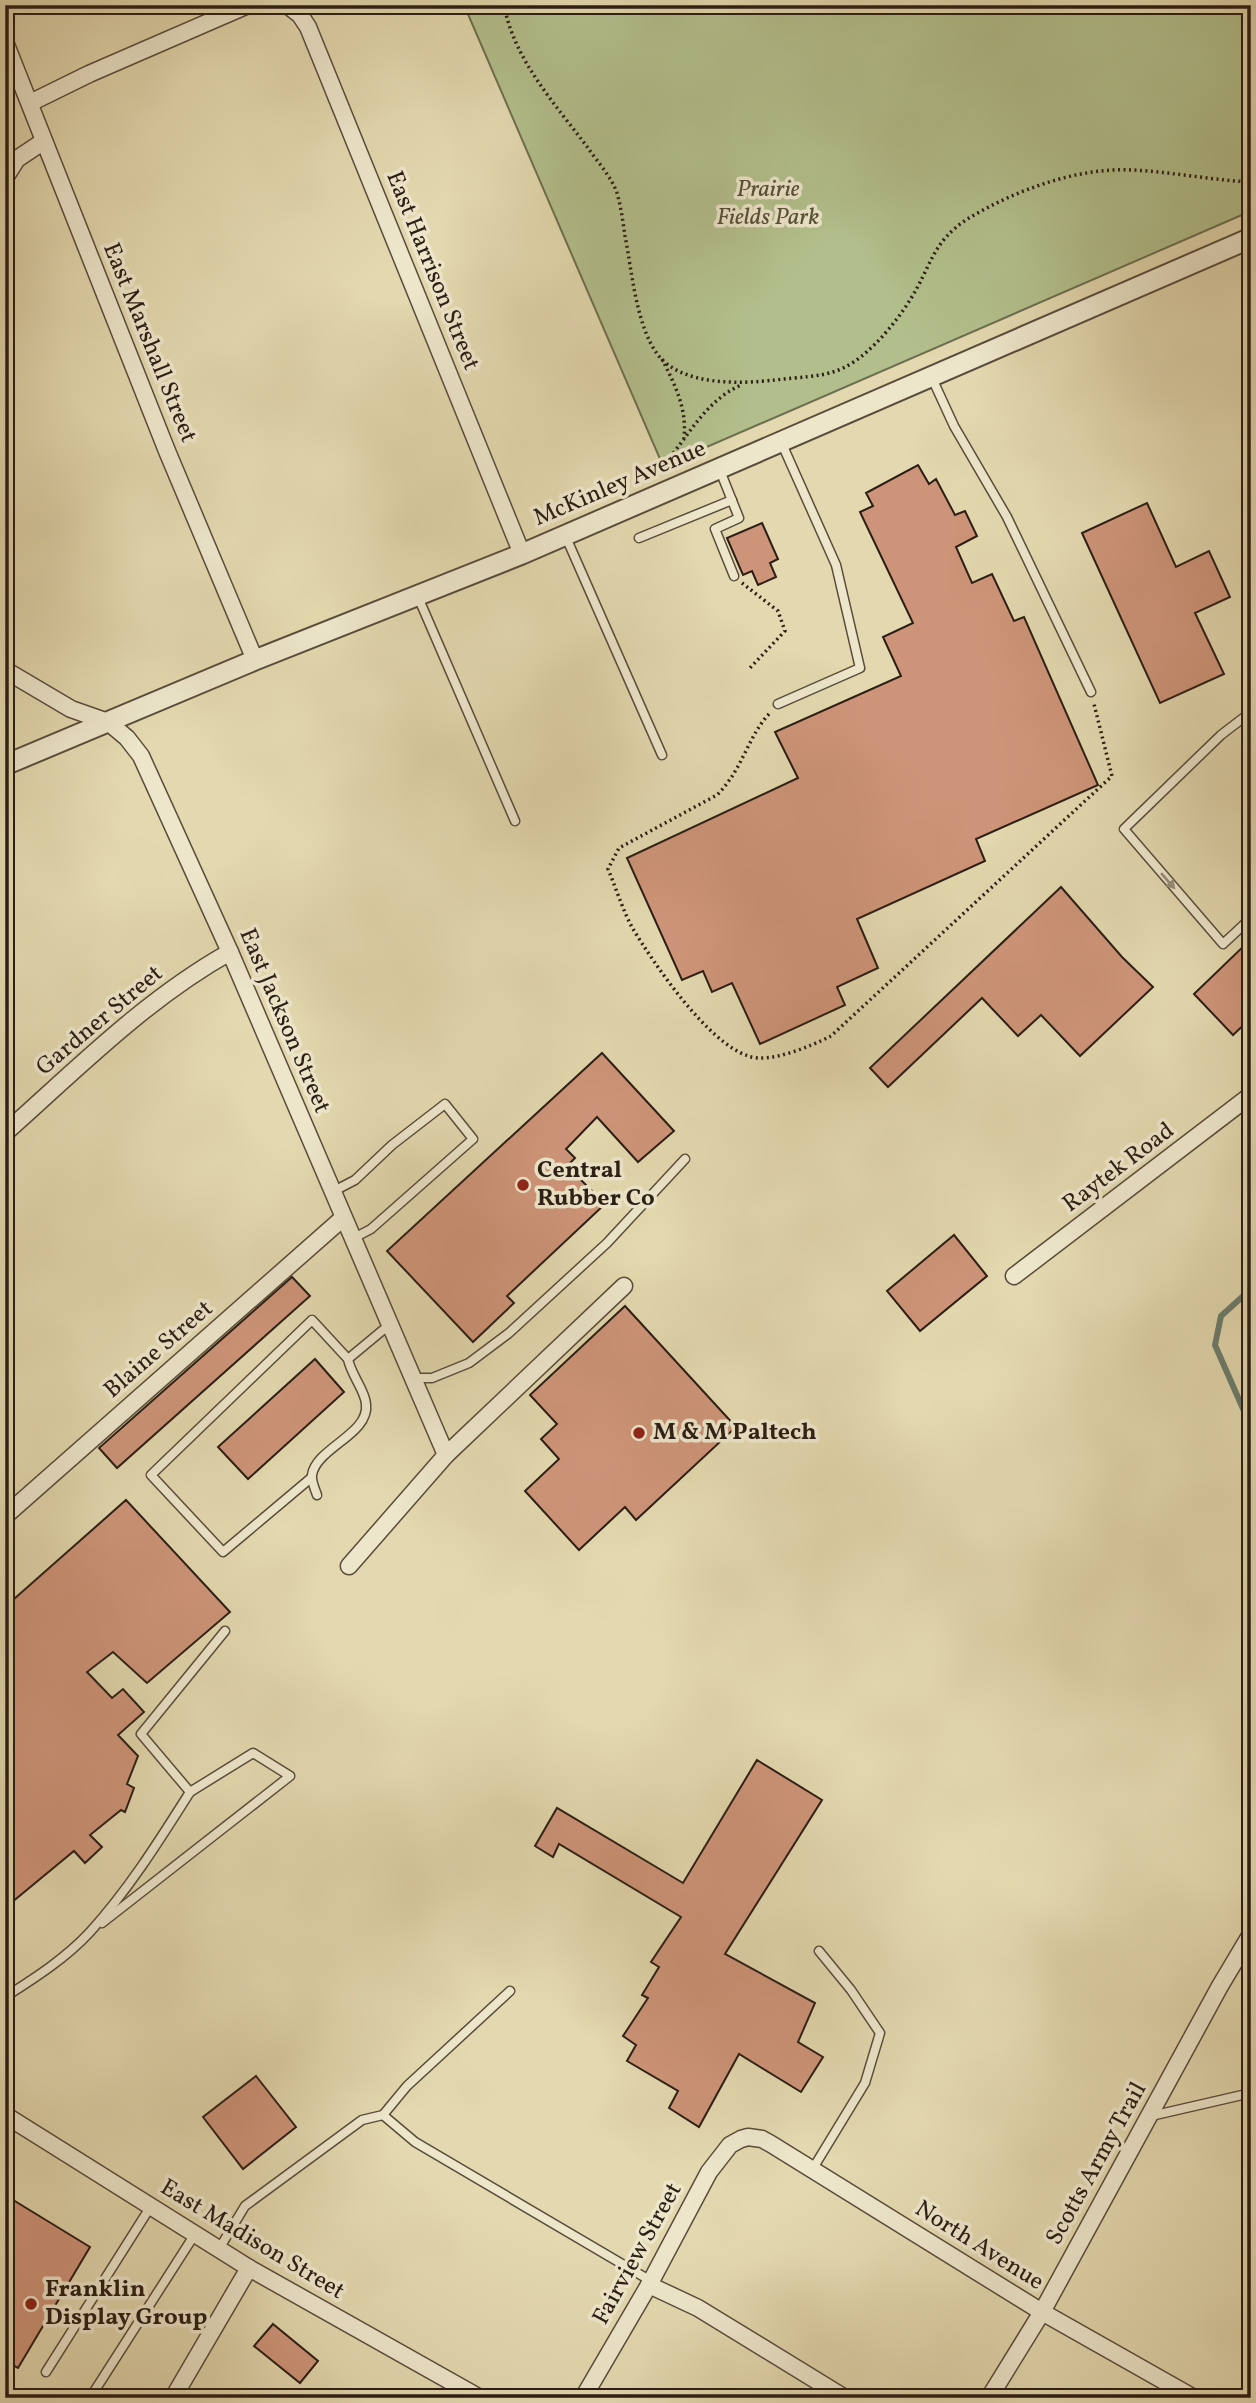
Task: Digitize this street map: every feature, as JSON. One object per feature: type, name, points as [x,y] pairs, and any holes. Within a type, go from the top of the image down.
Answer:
[{"type":"street","points":[[30,103],[89,74],[248,5]]},
{"type":"street","name":"East Harrison Street","points":[[290,7],[308,27],[326,69],[522,554]]},
{"type":"street","name":"East Marshall Street","points":[[5,42],[167,451],[255,660]]},
{"type":"street","points":[[5,178],[17,159],[44,141]]},
{"type":"street","name":"McKinley Avenue","points":[[5,765],[255,660],[522,554],[1251,238]]},
{"type":"street","name":"East Jackson Street","points":[[5,670],[71,709],[108,722],[127,738],[141,756],[230,952],[446,1455]]},
{"type":"street","name":"Gardner Street","points":[[5,1133],[145,1009],[192,973],[230,952]]},
{"type":"street","name":"Raytek Road","points":[[1014,1276],[1251,1095]]},
{"type":"street","name":"Blaine Street","points":[[5,1516],[343,1218]]},
{"type":"street","points":[[349,1566],[446,1455],[624,1286]]},
{"type":"street","name":"Scotts Army Trail","points":[[989,2398],[1042,2312],[1251,1934]]},
{"type":"street","name":"East Madison Street","points":[[5,2115],[249,2268],[480,2398]]},
{"type":"street","name":"North Avenue","points":[[741,2139],[762,2139],[1042,2312],[1194,2398]]},
{"type":"street","name":"Fairview Street","points":[[583,2398],[650,2283],[709,2172],[730,2145],[741,2139]]},
{"type":"street","points":[[173,2398],[249,2268]]},
{"type":"street","points":[[650,2283],[698,2308],[845,2398]]},
{"type":"lane","points":[[932,376],[954,426],[1007,517],[1091,692]]},
{"type":"lane","points":[[778,704],[860,668],[836,565],[781,441]]},
{"type":"lane","points":[[719,468],[740,518],[715,530],[734,576]]},
{"type":"lane","points":[[639,538],[732,500]]},
{"type":"lane","points":[[565,535],[662,755]]},
{"type":"lane","points":[[417,594],[515,821]]},
{"type":"lane","points":[[1251,712],[1221,735],[1124,830],[1223,944],[1251,918]]},
{"type":"lane","points":[[332,1192],[355,1180],[392,1145],[445,1104],[473,1139],[371,1228],[352,1239]]},
{"type":"lane","points":[[412,1378],[432,1378],[469,1363],[509,1333],[607,1243],[685,1159]]},
{"type":"lane","points":[[311,1478],[223,1552],[151,1475],[312,1320],[348,1359],[366,1404],[364,1420],[314,1466],[311,1478],[317,1495]]},
{"type":"lane","points":[[348,1359],[389,1325]]},
{"type":"lane","points":[[190,1792],[141,1734],[225,1631]]},
{"type":"lane","points":[[5,1997],[48,1970],[88,1934],[290,1776],[253,1753],[190,1792],[136,1878],[88,1934]]},
{"type":"lane","points":[[812,2170],[865,2083],[880,2033],[851,1990],[819,1951]]},
{"type":"lane","points":[[219,2249],[245,2206],[362,2120],[383,2115],[407,2086],[510,1991]]},
{"type":"lane","points":[[1149,2116],[1251,2093]]},
{"type":"lane","points":[[383,2115],[415,2141],[650,2283]]},
{"type":"lane","points":[[46,2372],[151,2206]]},
{"type":"lane","points":[[90,2398],[195,2234]]},
{"type":"path","points":[[504,5],[507,20],[526,64],[617,191],[643,324],[683,405],[686,422],[683,442]]},
{"type":"path","points":[[661,357],[680,372],[721,382],[743,384],[832,374],[850,367],[881,338],[910,300],[931,256],[947,237],[969,219],[1045,182],[1087,173],[1131,170],[1251,182]]},
{"type":"path","points":[[663,466],[705,411],[725,392],[743,384]]},
{"type":"path","points":[[734,576],[778,611],[785,631],[748,670]]},
{"type":"path","points":[[778,704],[760,724],[740,766],[717,795],[619,848],[608,869],[632,927],[689,1009],[719,1037],[749,1057],[775,1056],[808,1048],[831,1036],[1112,776],[1091,692]]},
{"type":"green space","name":"Prairie Fields Park","points":[[464,5],[1251,5],[1251,211],[663,466]]},
{"type":"building","points":[[918,465],[929,484],[936,479],[955,515],[965,511],[977,536],[956,547],[972,583],[992,574],[1014,621],[1024,617],[1098,785],[976,839],[985,861],[857,919],[878,968],[837,987],[845,1005],[760,1044],[732,983],[712,992],[703,971],[682,980],[627,858],[798,778],[775,732],[901,676],[883,637],[913,623],[860,512],[873,506],[866,493]]},
{"type":"building","points":[[1147,503],[1176,567],[1209,551],[1230,597],[1195,613],[1224,674],[1160,703],[1082,533]]},
{"type":"building","points":[[762,523],[778,559],[770,563],[776,577],[758,585],[752,571],[743,575],[727,538]]},
{"type":"building","points":[[1061,887],[1122,957],[1153,987],[1080,1056],[1041,1015],[1018,1036],[982,998],[888,1087],[870,1068]]},
{"type":"building","points":[[1251,939],[1251,1018],[1233,1035],[1194,994]]},
{"type":"building","name":"Central Rubber Co","points":[[602,1053],[674,1131],[638,1162],[597,1117],[566,1149],[575,1158],[567,1166],[605,1204],[507,1296],[514,1303],[473,1342],[387,1251]]},
{"type":"building","points":[[954,1235],[987,1276],[920,1331],[887,1291]]},
{"type":"building","points":[[292,1277],[310,1296],[117,1468],[99,1448]]},
{"type":"building","name":"M & M Paltech","points":[[625,1306],[736,1427],[636,1520],[625,1507],[579,1550],[525,1491],[559,1459],[541,1439],[557,1424],[530,1395]]},
{"type":"building","points":[[315,1359],[344,1392],[248,1479],[218,1447]]},
{"type":"building","points":[[126,1500],[230,1612],[147,1683],[113,1652],[87,1672],[112,1698],[123,1689],[144,1712],[118,1735],[138,1756],[127,1784],[134,1788],[125,1812],[121,1810],[90,1835],[102,1847],[85,1863],[74,1851],[5,1908],[5,1607]]},
{"type":"building","points":[[757,1760],[822,1800],[725,1954],[815,2003],[798,2042],[823,2057],[801,2092],[739,2054],[699,2127],[669,2108],[678,2091],[627,2061],[636,2045],[623,2036],[648,1998],[642,1995],[659,1967],[651,1962],[681,1917],[559,1844],[553,1857],[535,1846],[557,1808],[683,1883]]},
{"type":"building","points":[[256,2076],[296,2127],[243,2169],[203,2117]]},
{"type":"building","name":"Franklin Display Group","points":[[5,2195],[90,2247],[18,2368],[5,2361]]},
{"type":"building","points":[[273,2324],[318,2361],[300,2383],[254,2346]]},
{"type":"waterway","points":[[1251,1289],[1221,1316],[1215,1345],[1251,1427]]},
{"type":"place","name":"Central Rubber Co","points":[[523,1185]]},
{"type":"place","name":"M & M Paltech","points":[[639,1433]]},
{"type":"place","name":"Franklin Display Group","points":[[31,2304]]}]
